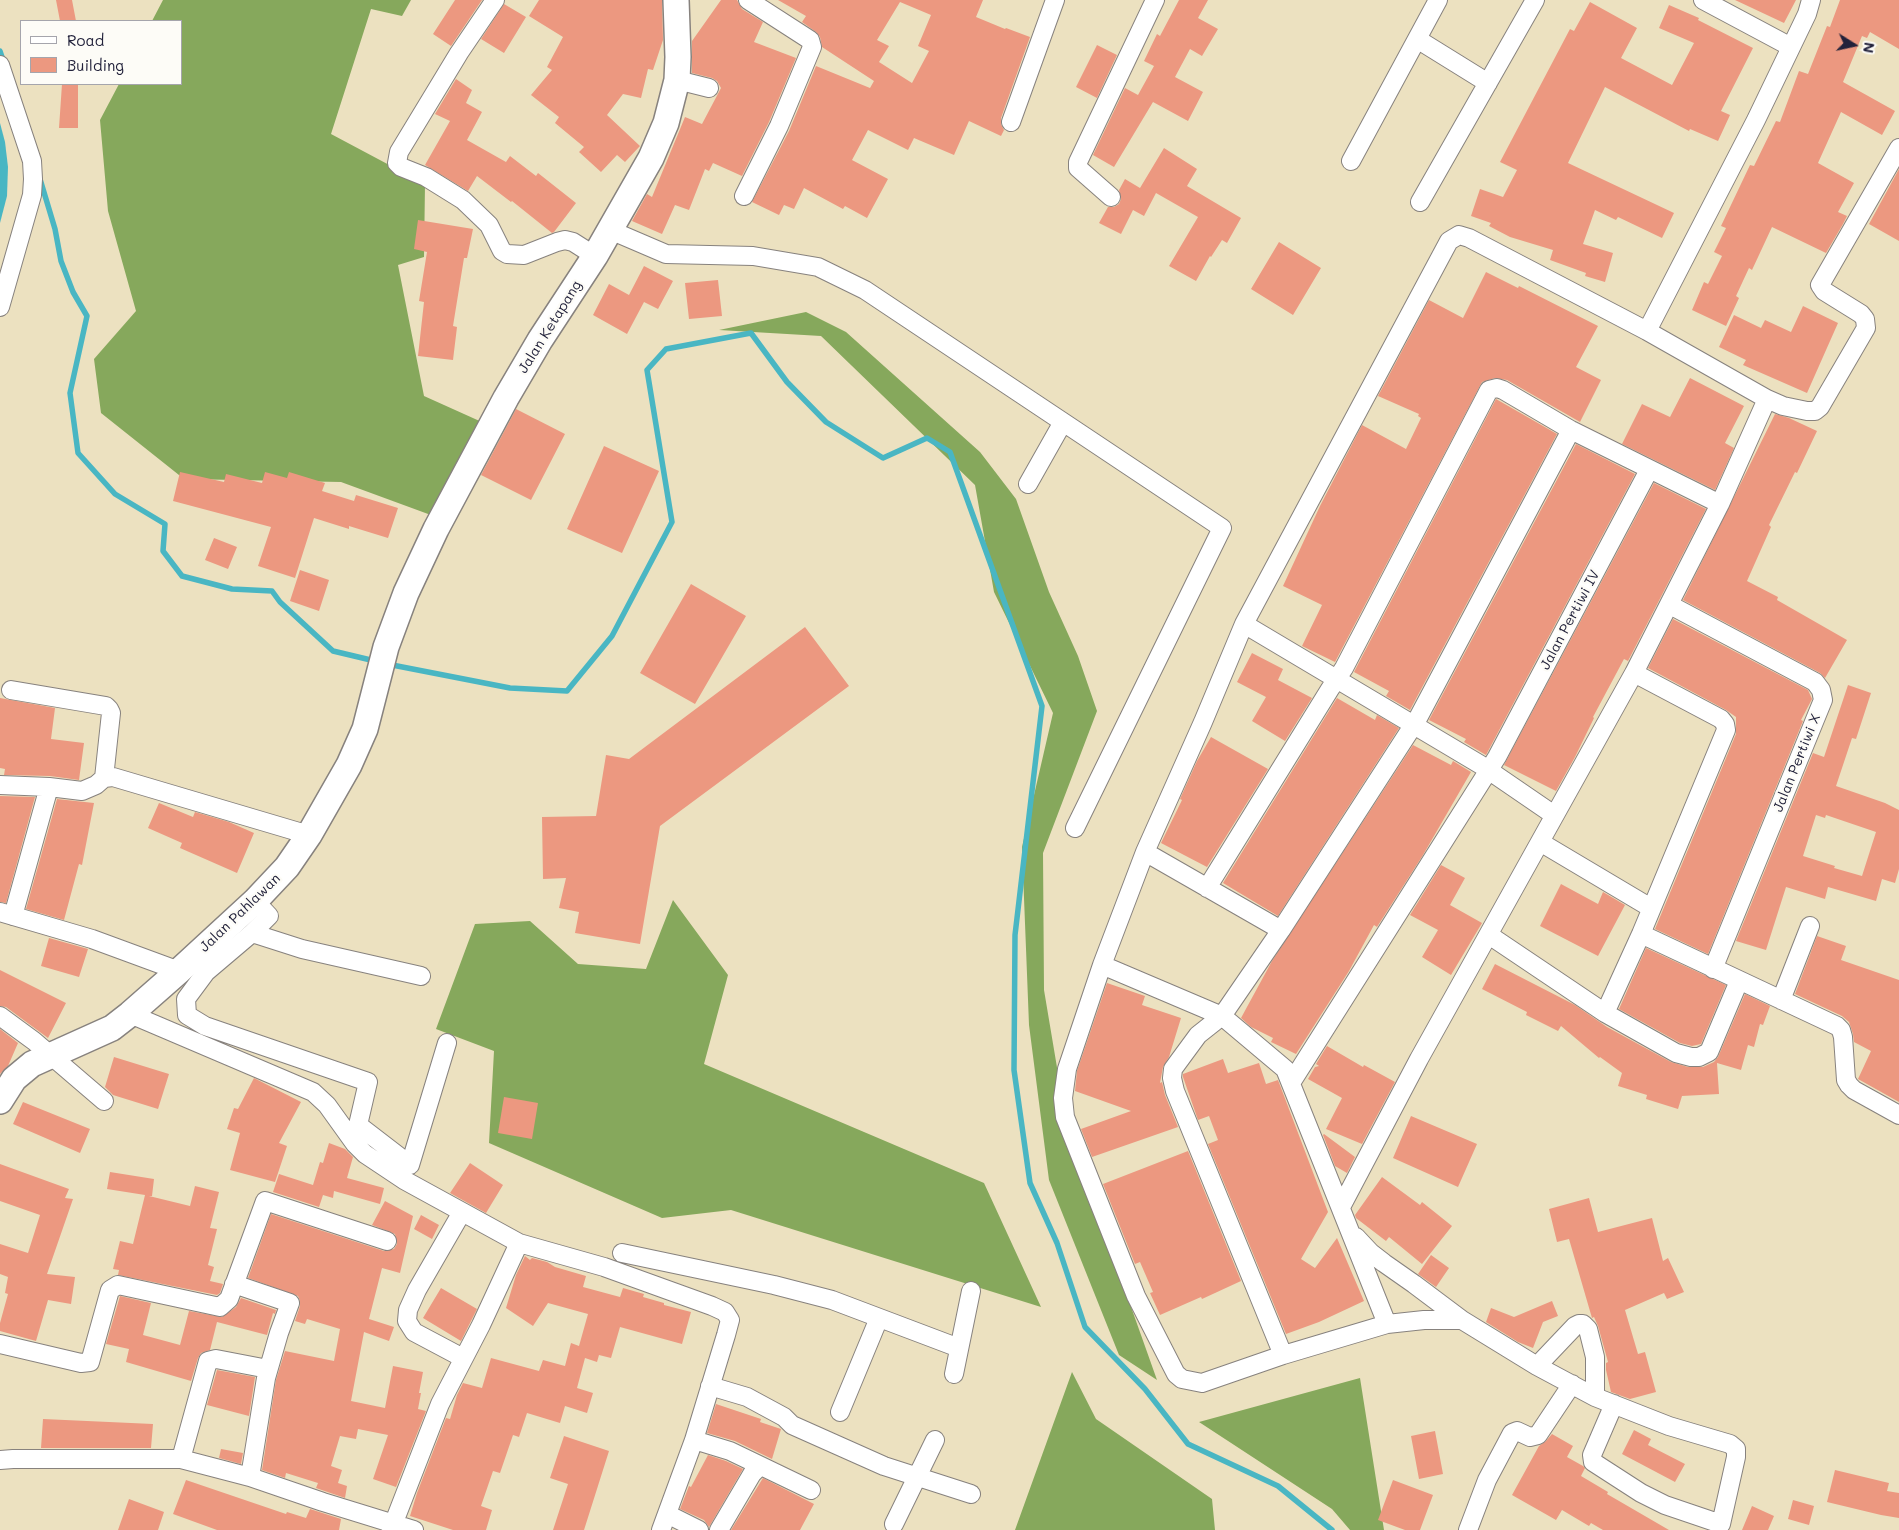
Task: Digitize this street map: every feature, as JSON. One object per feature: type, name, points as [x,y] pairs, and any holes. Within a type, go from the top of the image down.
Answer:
[{"type":"street","points":[[495,0],[459,53],[398,152],[397,163],[401,168],[426,177],[463,200],[489,225],[502,251],[507,254],[524,255],[565,240],[573,242],[595,256]]},
{"type":"street","name":"Jalan Ketapang","points":[[386,647],[406,593],[462,478],[540,340],[595,256],[651,158],[666,123],[676,80],[678,57],[676,0]]},
{"type":"street","points":[[744,196],[779,126],[812,47],[810,40],[748,0]]},
{"type":"street","points":[[1011,122],[1055,0]]},
{"type":"street","points":[[1111,197],[1078,168],[1078,162],[1155,0]]},
{"type":"street","points":[[1351,161],[1438,0]]},
{"type":"street","points":[[1420,202],[1535,0]]},
{"type":"street","points":[[1703,0],[1791,47]]},
{"type":"street","points":[[1647,332],[1756,120],[1807,14],[1811,0]]},
{"type":"street","points":[[1417,39],[1488,83]]},
{"type":"street","points":[[0,65],[32,161],[33,179],[32,195],[0,307]]},
{"type":"street","points":[[676,80],[709,88]]},
{"type":"street","points":[[1462,1320],[1424,1320],[1387,1324],[1283,1355],[1202,1383],[1182,1379],[1176,1374],[1136,1296],[1065,1117],[1063,1098],[1067,1069],[1102,965],[1144,852],[1203,722],[1244,624],[1448,241],[1459,236],[1469,238],[1647,332],[1767,399],[1784,406],[1815,411],[1820,408],[1866,328],[1865,319],[1861,314],[1824,291],[1820,285],[1899,148]]},
{"type":"street","points":[[610,230],[666,254],[753,256],[818,267],[864,290],[1222,528],[1075,828]]},
{"type":"street","points":[[1207,888],[1344,668],[1489,390],[1497,388],[1503,390],[1571,430],[1720,504]]},
{"type":"street","points":[[1341,1207],[1419,1059],[1634,673],[1720,504],[1767,399]]},
{"type":"street","points":[[1028,484],[1063,422]]},
{"type":"street","points":[[1283,1355],[1175,1091],[1172,1078],[1173,1069],[1198,1035],[1222,1016],[1281,930],[1414,725],[1571,430]]},
{"type":"street","name":"Jalan Pertiwi IV","points":[[1291,1084],[1497,757],[1649,470]]},
{"type":"street","name":"Jalan Pertiwi X","points":[[1670,604],[1816,682],[1821,690],[1823,700],[1713,968]]},
{"type":"street","points":[[1244,624],[1488,769],[1554,815]]},
{"type":"street","name":"Jalan Pahlawan","points":[[0,1101],[14,1079],[32,1064],[112,1028],[130,1014],[256,901],[287,867],[309,835],[349,765],[365,729],[386,647]]},
{"type":"street","points":[[1605,1013],[1641,934],[1726,730],[1725,724],[1721,719],[1634,673]]},
{"type":"street","points":[[11,690],[109,708],[111,713],[104,778]]},
{"type":"street","points":[[0,785],[49,787],[82,792],[96,785],[104,778],[114,777],[309,835]]},
{"type":"street","points":[[49,787],[6,914],[92,939],[179,971]]},
{"type":"street","points":[[1540,842],[1651,908]]},
{"type":"street","points":[[1144,852],[1281,930]]},
{"type":"street","points":[[256,901],[268,916],[252,933],[206,972],[186,999],[187,1015],[205,1026],[368,1082],[358,1126],[410,1165],[446,1043]]},
{"type":"street","points":[[1781,1000],[1810,926]]},
{"type":"street","points":[[252,933],[302,949],[421,976]]},
{"type":"street","points":[[1641,934],[1739,982],[1830,1023],[1841,1030],[1846,1080],[1849,1085],[1854,1090],[1899,1115]]},
{"type":"street","points":[[1489,935],[1605,1013],[1676,1053],[1698,1057],[1709,1052],[1739,982]]},
{"type":"street","points":[[1102,965],[1222,1016],[1285,1069],[1387,1324]]},
{"type":"street","points":[[130,1014],[313,1092],[327,1105],[355,1144],[365,1154],[404,1180],[520,1243],[630,1277],[725,1312],[730,1320],[694,1440],[664,1522],[700,1530]]},
{"type":"street","points":[[0,1016],[51,1055],[104,1101]]},
{"type":"street","points":[[0,1344],[88,1363],[92,1359],[110,1290],[118,1285],[217,1307],[224,1305],[229,1299],[265,1201],[387,1241]]},
{"type":"street","points":[[462,1212],[417,1290],[408,1310],[407,1321],[414,1332],[463,1358]]},
{"type":"street","points":[[1350,1231],[1371,1253],[1462,1320],[1537,1366],[1614,1404],[1669,1426],[1730,1444],[1736,1449],[1736,1457],[1721,1524],[1664,1506],[1593,1462],[1592,1455],[1614,1404]]},
{"type":"street","points":[[393,1527],[440,1404],[481,1325],[520,1243]]},
{"type":"street","points":[[630,1277],[631,1254],[774,1285],[832,1300],[959,1348]]},
{"type":"street","points":[[234,1284],[290,1302],[268,1369],[260,1406],[250,1477]]},
{"type":"street","points":[[954,1374],[971,1291]]},
{"type":"street","points":[[840,1412],[879,1318]]},
{"type":"street","points":[[1537,1366],[1575,1326],[1583,1324],[1588,1329],[1595,1357],[1595,1396]]},
{"type":"street","points":[[181,1458],[208,1361],[216,1359],[268,1369]]},
{"type":"street","points":[[1468,1530],[1487,1480],[1512,1433],[1517,1431],[1530,1437],[1538,1435],[1572,1384]]},
{"type":"street","points":[[710,1386],[746,1397],[784,1417],[792,1425],[884,1466],[972,1494]]},
{"type":"street","points":[[694,1440],[730,1451],[812,1490]]},
{"type":"street","points":[[894,1524],[935,1440]]},
{"type":"street","points":[[0,1460],[181,1458],[250,1477],[393,1527],[414,1530]]},
{"type":"street","points":[[719,1530],[752,1474],[760,1466]]},
{"type":"green space","points":[[163,0],[411,0],[402,16],[371,9],[331,134],[425,184],[424,257],[398,265],[424,396],[484,423],[439,518],[341,482],[184,479],[101,413],[94,359],[136,311],[108,211],[100,120],[118,85],[182,85],[182,20],[153,20]]},
{"type":"green space","points":[[806,312],[846,332],[980,452],[1016,499],[1049,592],[1078,656],[1097,711],[1043,853],[1044,990],[1067,1127],[1157,1380],[1119,1355],[1049,1180],[1029,1025],[1022,847],[1053,713],[994,592],[975,485],[821,336],[719,330]]},
{"type":"green space","points":[[673,900],[728,975],[704,1064],[984,1183],[1041,1307],[731,1210],[662,1218],[489,1143],[494,1051],[436,1029],[475,924],[530,921],[578,964],[646,969]]},
{"type":"green space","points":[[1072,1372],[1096,1419],[1212,1499],[1215,1530],[1015,1530]]},
{"type":"green space","points":[[1360,1378],[1384,1530],[1350,1530],[1332,1509],[1199,1422]]},
{"type":"water","points":[[0,123],[5,142],[8,167],[7,196],[0,223]]},
{"type":"building","points":[[56,0],[72,0],[76,20],[60,20]]},
{"type":"building","points":[[455,0],[482,0],[451,46],[433,34]]},
{"type":"building","points":[[539,0],[662,0],[663,40],[653,70],[648,69],[641,98],[623,94],[607,115],[640,146],[625,162],[617,155],[601,172],[579,152],[584,147],[555,123],[559,117],[531,95],[552,70],[547,67],[563,37],[529,16]]},
{"type":"building","points":[[721,0],[737,0],[742,9],[763,22],[754,42],[796,58],[769,122],[742,176],[713,163],[709,171],[705,169],[689,210],[675,205],[662,234],[632,221],[647,194],[652,197],[685,117],[702,124],[721,88],[717,81],[712,78],[692,73],[692,41]]},
{"type":"building","points":[[778,0],[983,0],[976,17],[1030,37],[1001,118],[1004,130],[1001,136],[969,121],[954,155],[914,138],[908,150],[868,130],[852,160],[888,179],[867,218],[845,206],[843,209],[804,188],[794,209],[784,205],[779,215],[752,202],[789,131],[816,66],[870,88],[874,81],[822,47],[820,37],[816,32],[802,22],[806,16]],"holes":[[[900,2],[931,15],[918,46],[929,51],[912,83],[879,62],[889,46],[877,40]]]},
{"type":"building","points":[[1179,0],[1208,0],[1198,18],[1218,29],[1202,56],[1190,49],[1175,77],[1203,92],[1188,121],[1153,102],[1114,167],[1093,155],[1125,88],[1138,95],[1154,66],[1144,61],[1157,34],[1160,36]]},
{"type":"building","points":[[1735,0],[1796,0],[1784,23]]},
{"type":"building","points":[[1840,0],[1899,0],[1899,49],[1870,32],[1867,38],[1862,36],[1843,82],[1895,111],[1882,135],[1841,112],[1818,163],[1854,183],[1838,212],[1847,216],[1843,224],[1826,253],[1772,227],[1752,270],[1749,268],[1736,296],[1739,298],[1726,326],[1692,310],[1704,282],[1708,284],[1722,256],[1714,252],[1726,228],[1721,226],[1750,165],[1754,166],[1776,121],[1780,122],[1799,71],[1808,74],[1827,26],[1830,27]]},
{"type":"building","points":[[1590,2],[1637,28],[1621,58],[1672,85],[1694,43],[1659,28],[1669,5],[1699,18],[1698,20],[1753,48],[1721,111],[1730,115],[1718,141],[1690,129],[1689,131],[1605,87],[1568,163],[1674,213],[1662,238],[1618,217],[1616,220],[1595,210],[1583,244],[1613,253],[1605,282],[1585,276],[1586,273],[1550,260],[1553,250],[1510,237],[1489,226],[1491,223],[1471,216],[1480,189],[1503,197],[1517,170],[1500,162],[1570,29],[1574,31]]},
{"type":"building","points":[[504,4],[526,17],[504,53],[481,39]]},
{"type":"building","points":[[1097,45],[1117,55],[1097,98],[1076,87]]},
{"type":"building","points":[[456,79],[472,90],[466,103],[482,112],[467,140],[506,162],[510,156],[536,176],[538,173],[576,203],[554,232],[552,233],[477,176],[468,191],[425,165],[450,121],[435,114]]},
{"type":"building","points":[[62,85],[78,85],[78,128],[59,128]]},
{"type":"building","points":[[1164,148],[1197,169],[1187,186],[1241,218],[1227,243],[1222,240],[1210,256],[1196,281],[1169,266],[1198,217],[1156,193],[1144,216],[1133,210],[1121,234],[1099,223],[1108,207],[1114,207],[1119,204],[1121,199],[1119,190],[1125,179],[1140,188]]},
{"type":"building","points":[[1899,169],[1899,241],[1869,224]]},
{"type":"building","points":[[418,220],[473,229],[467,258],[464,258],[453,326],[457,327],[453,360],[418,356],[424,302],[419,301],[427,252],[414,249]]},
{"type":"building","points":[[1279,242],[1321,268],[1293,315],[1251,289]]},
{"type":"building","points":[[644,266],[673,281],[658,309],[644,302],[627,334],[593,315],[609,284],[629,295]]},
{"type":"building","points":[[1486,272],[1518,288],[1519,286],[1598,326],[1576,367],[1601,380],[1580,422],[1507,380],[1495,378],[1482,382],[1335,662],[1302,646],[1322,605],[1283,586],[1320,506],[1362,425],[1406,449],[1421,418],[1418,416],[1419,414],[1378,396],[1429,300],[1463,318]]},
{"type":"building","points":[[718,280],[722,316],[689,319],[685,283]]},
{"type":"building","points":[[1803,306],[1838,323],[1807,393],[1743,365],[1746,360],[1719,347],[1734,315],[1761,328],[1765,320],[1791,332]]},
{"type":"building","points":[[1690,378],[1744,406],[1725,443],[1734,448],[1715,490],[1622,444],[1642,404],[1670,417]]},
{"type":"building","points":[[1496,399],[1557,434],[1410,710],[1386,696],[1389,691],[1354,672]]},
{"type":"building","points":[[516,409],[565,434],[531,500],[481,475]]},
{"type":"building","points":[[1775,414],[1789,418],[1817,431],[1769,525],[1771,527],[1747,581],[1778,597],[1777,600],[1847,640],[1825,678],[1820,673],[1683,600]]},
{"type":"building","points":[[1576,444],[1635,474],[1486,755],[1464,742],[1466,739],[1429,720]]},
{"type":"building","points":[[604,446],[659,471],[622,553],[567,529]]},
{"type":"building","points":[[180,472],[224,482],[226,474],[262,483],[265,472],[287,478],[289,472],[325,483],[322,491],[354,501],[356,495],[398,508],[388,538],[314,518],[295,578],[258,566],[271,527],[173,501]]},
{"type":"building","points":[[1654,483],[1706,509],[1628,661],[1624,659],[1556,791],[1504,765]]},
{"type":"building","points":[[214,538],[237,547],[228,569],[205,560]]},
{"type":"building","points":[[300,570],[329,580],[319,611],[290,601]]},
{"type":"building","points":[[691,584],[746,616],[695,704],[640,673]]},
{"type":"building","points":[[1673,619],[1808,690],[1812,699],[1801,720],[1803,721],[1708,954],[1655,929],[1736,734],[1736,717],[1648,668]]},
{"type":"building","points":[[805,627],[849,686],[660,826],[640,944],[575,933],[579,912],[559,908],[566,878],[543,879],[542,817],[596,816],[606,755],[629,759]]},
{"type":"building","points":[[1252,653],[1283,669],[1278,680],[1312,698],[1285,741],[1252,721],[1266,697],[1237,682]]},
{"type":"building","points":[[1848,685],[1871,693],[1856,739],[1852,738],[1836,786],[1885,803],[1899,810],[1899,869],[1895,883],[1882,879],[1876,901],[1828,887],[1825,899],[1786,887],[1766,950],[1736,941],[1813,753],[1824,757]],"holes":[[[1816,815],[1825,818],[1826,815],[1876,832],[1862,876],[1803,856]]]},
{"type":"building","points":[[0,698],[55,708],[51,739],[84,743],[79,780],[50,776],[4,775],[5,769],[0,768]]},
{"type":"building","points":[[1337,698],[1375,720],[1377,715],[1399,728],[1278,916],[1223,883]]},
{"type":"building","points":[[1211,737],[1268,769],[1207,867],[1161,843],[1182,800],[1180,799],[1197,761]]},
{"type":"building","points":[[1413,745],[1451,765],[1453,761],[1471,772],[1423,855],[1377,927],[1374,925],[1349,971],[1296,1054],[1271,1042],[1273,1038],[1251,1027],[1241,1018],[1272,961]]},
{"type":"building","points":[[0,796],[35,797],[6,903],[0,902]]},
{"type":"building","points":[[57,799],[94,803],[82,865],[79,864],[64,920],[26,909]]},
{"type":"building","points":[[159,803],[193,817],[195,812],[229,822],[254,833],[237,873],[180,848],[182,843],[148,828]]},
{"type":"building","points":[[1441,865],[1465,878],[1450,905],[1482,923],[1451,975],[1422,957],[1438,930],[1410,915]]},
{"type":"building","points":[[1561,884],[1598,904],[1603,892],[1625,905],[1598,956],[1540,926]]},
{"type":"building","points":[[1817,936],[1846,946],[1841,960],[1899,980],[1899,1102],[1858,1079],[1871,1051],[1854,1042],[1849,1022],[1842,1016],[1795,994]]},
{"type":"building","points":[[49,938],[88,949],[79,977],[41,966]]},
{"type":"building","points":[[1646,948],[1726,985],[1701,1044],[1692,1046],[1680,1043],[1619,1009]]},
{"type":"building","points":[[1495,964],[1575,1005],[1607,1027],[1671,1062],[1688,1067],[1703,1067],[1714,1062],[1718,1057],[1745,994],[1770,1006],[1763,1025],[1760,1024],[1754,1047],[1748,1045],[1741,1070],[1717,1063],[1719,1094],[1682,1096],[1678,1109],[1646,1099],[1647,1095],[1618,1086],[1622,1073],[1599,1058],[1561,1026],[1558,1031],[1526,1015],[1527,1012],[1482,989]]},
{"type":"building","points":[[0,970],[66,1003],[48,1038],[6,1007],[0,1006]]},
{"type":"building","points":[[1107,983],[1145,996],[1142,1005],[1181,1018],[1169,1057],[1163,1067],[1160,1083],[1162,1082],[1165,1095],[1178,1127],[1092,1157],[1081,1129],[1131,1111],[1075,1091],[1077,1071]]},
{"type":"building","points":[[0,1029],[18,1043],[8,1066],[0,1074]]},
{"type":"building","points":[[1327,1046],[1363,1067],[1364,1065],[1395,1082],[1362,1144],[1326,1129],[1342,1098],[1308,1079],[1315,1067],[1319,1066],[1316,1064]]},
{"type":"building","points":[[114,1057],[169,1074],[158,1109],[113,1095],[105,1087]]},
{"type":"building","points":[[1223,1059],[1228,1073],[1259,1063],[1266,1084],[1278,1080],[1328,1212],[1301,1259],[1315,1268],[1337,1238],[1364,1301],[1319,1322],[1286,1334],[1208,1144],[1218,1140],[1209,1116],[1198,1120],[1183,1077],[1183,1074]]},
{"type":"building","points":[[254,1078],[301,1102],[279,1143],[287,1146],[275,1182],[230,1170],[240,1133],[227,1129],[234,1108],[238,1109]]},
{"type":"building","points":[[504,1097],[538,1103],[532,1139],[498,1133]]},
{"type":"building","points":[[23,1102],[90,1129],[80,1153],[13,1124]]},
{"type":"building","points":[[1411,1116],[1477,1144],[1458,1187],[1393,1158]]},
{"type":"building","points":[[1324,1134],[1355,1157],[1347,1173],[1335,1166]]},
{"type":"building","points":[[329,1143],[345,1149],[353,1157],[347,1178],[384,1188],[380,1204],[334,1191],[333,1198],[323,1195],[319,1207],[273,1192],[279,1174],[313,1185],[320,1162],[323,1163]]},
{"type":"building","points":[[1188,1151],[1241,1281],[1202,1299],[1201,1297],[1160,1315],[1150,1293],[1153,1292],[1140,1262],[1135,1264],[1103,1184]]},
{"type":"building","points":[[470,1163],[503,1185],[486,1213],[450,1193]]},
{"type":"building","points":[[0,1164],[69,1189],[65,1198],[73,1199],[47,1274],[75,1277],[71,1304],[48,1300],[36,1341],[0,1331],[0,1323],[8,1294],[5,1293],[8,1277],[0,1274],[0,1244],[28,1253],[40,1215],[0,1201]]},
{"type":"building","points":[[110,1172],[154,1179],[152,1196],[149,1196],[190,1206],[195,1186],[219,1192],[210,1228],[217,1229],[208,1265],[214,1267],[210,1281],[223,1284],[220,1293],[217,1295],[118,1275],[119,1270],[113,1269],[120,1241],[133,1244],[145,1195],[107,1189]]},
{"type":"building","points":[[1382,1177],[1420,1205],[1422,1202],[1452,1226],[1422,1264],[1389,1237],[1386,1241],[1356,1218],[1355,1215]]},
{"type":"building","points":[[1589,1198],[1598,1232],[1652,1218],[1663,1261],[1668,1258],[1684,1292],[1667,1299],[1664,1293],[1625,1310],[1638,1354],[1645,1352],[1656,1392],[1630,1399],[1611,1392],[1606,1370],[1606,1363],[1608,1362],[1598,1326],[1594,1317],[1592,1318],[1569,1239],[1557,1242],[1549,1209]]},
{"type":"building","points":[[385,1201],[413,1216],[400,1273],[382,1268],[369,1319],[394,1327],[389,1341],[364,1332],[351,1401],[385,1408],[393,1366],[423,1372],[418,1409],[426,1411],[396,1487],[373,1479],[388,1435],[358,1429],[356,1439],[340,1436],[331,1466],[342,1470],[338,1483],[347,1486],[345,1498],[316,1488],[318,1483],[286,1473],[285,1478],[262,1470],[276,1380],[285,1351],[334,1361],[340,1329],[307,1319],[305,1324],[295,1321],[300,1306],[298,1296],[248,1278],[271,1214],[384,1251],[394,1249],[397,1244],[395,1234],[372,1225]]},
{"type":"building","points":[[421,1215],[439,1225],[432,1239],[414,1229]]},
{"type":"building","points":[[1431,1255],[1449,1268],[1436,1287],[1418,1274]]},
{"type":"building","points":[[525,1256],[530,1260],[532,1258],[547,1262],[555,1267],[586,1276],[583,1287],[620,1297],[623,1288],[644,1294],[643,1297],[664,1303],[664,1305],[691,1312],[682,1344],[620,1327],[611,1358],[599,1355],[597,1362],[585,1358],[577,1388],[593,1393],[587,1413],[565,1406],[560,1423],[527,1413],[519,1437],[513,1435],[500,1473],[493,1471],[481,1506],[492,1510],[486,1530],[453,1530],[410,1516],[446,1418],[450,1419],[457,1395],[463,1383],[482,1388],[491,1358],[539,1371],[543,1360],[565,1366],[571,1343],[579,1346],[588,1314],[548,1303],[533,1326],[506,1308],[516,1275]]},
{"type":"building","points":[[441,1288],[477,1309],[461,1341],[423,1318]]},
{"type":"building","points":[[120,1296],[151,1303],[143,1335],[180,1345],[189,1311],[222,1317],[236,1307],[241,1298],[276,1310],[275,1314],[273,1313],[267,1335],[217,1322],[210,1350],[201,1353],[191,1381],[126,1362],[129,1349],[106,1344]]},
{"type":"building","points":[[1552,1301],[1558,1316],[1543,1322],[1533,1348],[1518,1342],[1486,1322],[1491,1308],[1514,1317]]},
{"type":"building","points":[[217,1370],[255,1377],[249,1416],[207,1405]]},
{"type":"building","points":[[716,1404],[761,1419],[760,1422],[781,1429],[772,1459],[735,1441],[707,1433]]},
{"type":"building","points":[[43,1419],[153,1424],[151,1448],[41,1448]]},
{"type":"building","points":[[1634,1430],[1651,1439],[1648,1445],[1685,1464],[1675,1482],[1622,1454]]},
{"type":"building","points":[[1435,1431],[1443,1474],[1419,1479],[1411,1436]]},
{"type":"building","points":[[1552,1434],[1573,1446],[1567,1457],[1585,1468],[1581,1476],[1608,1492],[1607,1494],[1669,1530],[1603,1530],[1591,1523],[1589,1526],[1562,1510],[1556,1520],[1512,1495],[1539,1446]]},
{"type":"building","points":[[564,1436],[609,1451],[584,1530],[553,1530],[568,1484],[550,1478]]},
{"type":"building","points":[[221,1449],[243,1453],[241,1464],[219,1458]]},
{"type":"building","points":[[708,1455],[743,1469],[709,1527],[704,1520],[680,1509],[689,1486],[691,1487]]},
{"type":"building","points":[[1835,1470],[1889,1483],[1887,1491],[1899,1493],[1899,1518],[1827,1502]]},
{"type":"building","points":[[763,1478],[814,1504],[800,1530],[731,1530]]},
{"type":"building","points":[[186,1480],[286,1514],[287,1512],[306,1518],[310,1509],[341,1519],[339,1530],[217,1530],[173,1514]]},
{"type":"building","points":[[1393,1480],[1433,1495],[1420,1530],[1405,1530],[1378,1520]]},
{"type":"building","points":[[129,1499],[164,1512],[158,1530],[118,1530]]},
{"type":"building","points":[[1793,1500],[1814,1506],[1809,1525],[1788,1519]]},
{"type":"building","points":[[1752,1506],[1774,1516],[1768,1530],[1742,1530]]},
{"type":"waterway","points":[[0,51],[4,63]]},
{"type":"waterway","points":[[40,179],[55,229],[61,261],[73,292],[87,316],[70,393],[78,453],[115,494],[165,524],[163,551],[182,576],[232,589],[272,591],[280,602],[333,651],[375,661]]},
{"type":"waterway","points":[[387,664],[510,688],[567,691],[612,636],[672,522],[647,370],[666,349],[751,333],[787,382],[826,422],[883,458],[927,438],[950,452],[1042,706],[1015,935],[1014,1070],[1030,1183],[1057,1243],[1085,1327],[1145,1389],[1188,1444],[1278,1486],[1332,1530]]}]
